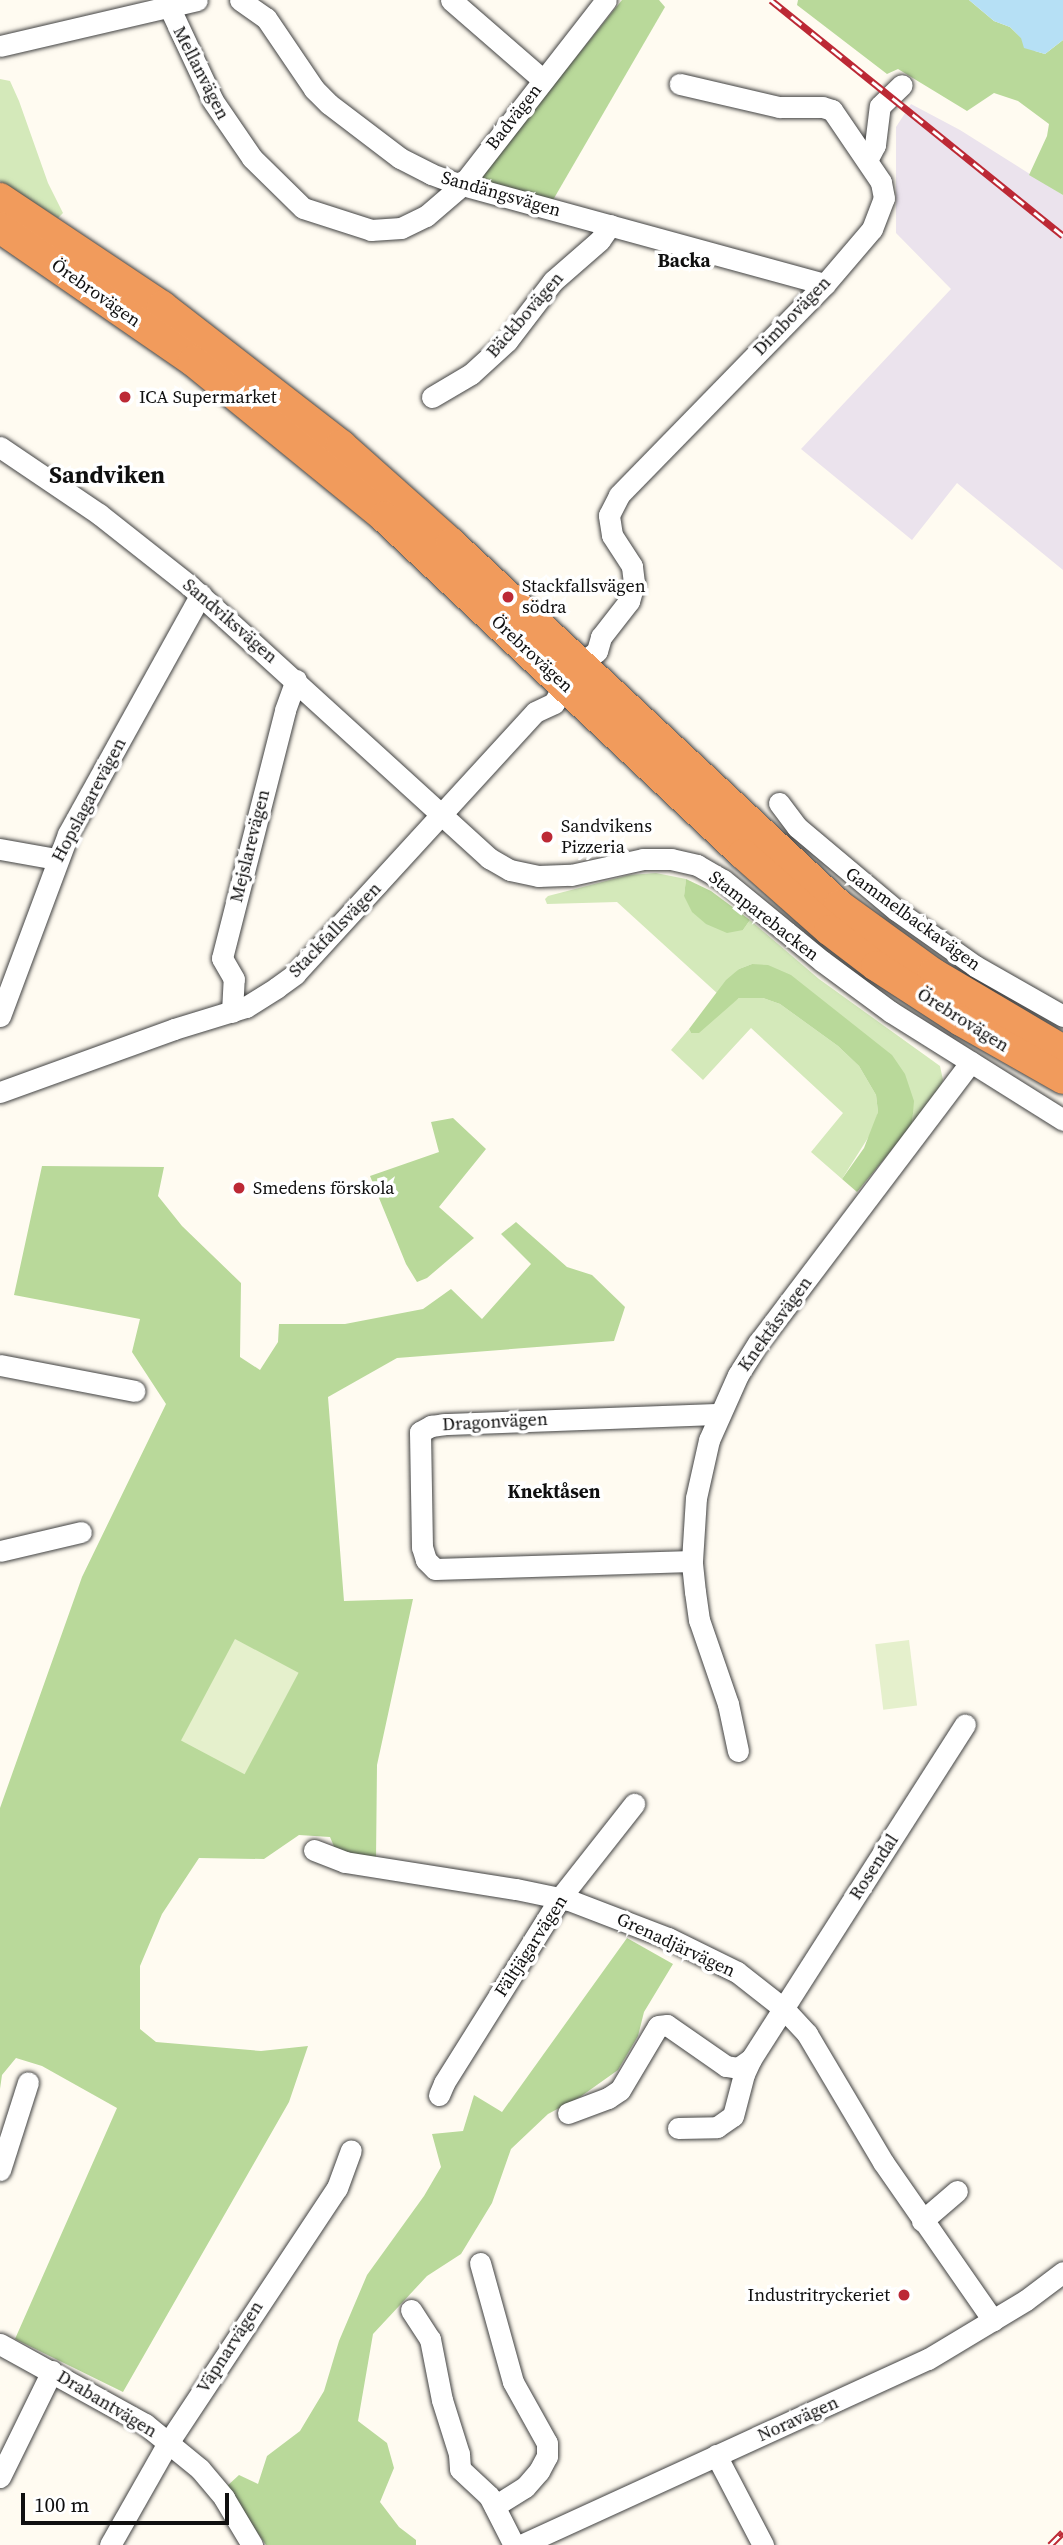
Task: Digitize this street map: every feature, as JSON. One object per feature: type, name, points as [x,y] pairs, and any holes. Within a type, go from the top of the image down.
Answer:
[{"type":"highway","name":"Örebrovägen","points":[[0,198],[162,306],[283,399],[441,534],[743,855],[829,930],[876,966],[961,1021],[1063,1079]]},
{"type":"highway","name":"Örebrovägen","points":[[0,228],[151,330],[271,423],[572,674],[839,905],[923,966],[1063,1050]]},
{"type":"street","points":[[0,46],[167,3],[197,0]]},
{"type":"street","name":"Sandängsvägen","points":[[240,0],[266,18],[314,89],[329,104],[400,158],[462,185],[825,284]]},
{"type":"street","points":[[451,0],[543,80]]},
{"type":"street","name":"Badvägen","points":[[371,230],[401,228],[426,216],[462,185],[607,0]]},
{"type":"street","name":"Mellanvägen","points":[[167,3],[213,101],[252,158],[303,208],[371,230]]},
{"type":"street","name":"Dimbovägen","points":[[572,674],[597,651],[601,638],[629,601],[634,583],[632,566],[612,535],[609,515],[619,495],[825,284],[872,229],[881,212],[884,198],[881,182],[832,110],[822,107],[779,107],[680,84]]},
{"type":"street","points":[[867,160],[875,145],[880,106],[902,85]]},
{"type":"street","name":"Bäckbovägen","points":[[432,397],[471,374],[507,341],[553,281],[600,240],[610,225]]},
{"type":"street","name":"Sandviksvägen","points":[[0,447],[99,514],[201,594],[444,815]]},
{"type":"street","name":"Hopslagarevägen","points":[[0,1016],[10,956],[79,810],[201,594]]},
{"type":"street","name":"Stackfallsvägen","points":[[0,1092],[246,1007],[295,974],[536,712],[542,692],[572,674]]},
{"type":"street","name":"Mejslarevägen","points":[[232,1012],[234,979],[222,958],[285,710],[296,680]]},
{"type":"street","name":"Gammelbackavägen","points":[[779,803],[797,827],[896,910],[975,966],[1063,1016]]},
{"type":"street","name":"Stamparebacken","points":[[444,815],[489,858],[510,870],[538,876],[571,875],[643,859],[671,859],[697,865],[723,880],[882,1006],[1063,1119]]},
{"type":"street","points":[[0,849],[56,859]]},
{"type":"street","name":"Knektåsvägen","points":[[738,1751],[728,1704],[699,1620],[692,1560],[701,1468],[719,1414],[738,1375],[759,1342],[971,1062]]},
{"type":"street","points":[[0,1365],[135,1391]]},
{"type":"street","name":"Dragonvägen","points":[[692,1560],[435,1569],[426,1560],[422,1548],[420,1432],[430,1426],[446,1424],[719,1414]]},
{"type":"street","points":[[0,1551],[81,1532]]},
{"type":"street","name":"Rosendal","points":[[678,2128],[717,2127],[727,2123],[738,2106],[744,2074],[751,2059],[965,1726]]},
{"type":"street","name":"Fältjägarvägen","points":[[439,2095],[561,1898],[634,1804]]},
{"type":"street","name":"Grenadjärvägen","points":[[314,1850],[345,1862],[561,1898],[643,1927],[737,1972],[784,2009],[824,2059],[883,2162],[993,2320]]},
{"type":"street","points":[[568,2113],[608,2098],[620,2090],[658,2026],[667,2025],[726,2066],[738,2068],[751,2059]]},
{"type":"street","points":[[0,2170],[28,2082]]},
{"type":"street","name":"Väpnarvägen","points":[[110,2545],[168,2443],[337,2188],[351,2150]]},
{"type":"street","points":[[922,2221],[957,2191]]},
{"type":"street","points":[[480,2263],[513,2382],[547,2443],[547,2456],[539,2471],[524,2487],[495,2506]]},
{"type":"street","name":"Noravägen","points":[[521,2545],[894,2375],[993,2320],[1063,2273]]},
{"type":"street","points":[[411,2310],[430,2339],[442,2400],[459,2454],[460,2469],[472,2477],[495,2506],[514,2545]]},
{"type":"street","name":"Drabantvägen","points":[[0,2344],[112,2404],[168,2443],[200,2469],[224,2498],[252,2545]]},
{"type":"street","points":[[0,2477],[52,2371]]},
{"type":"street","points":[[716,2455],[763,2545]]},
{"type":"shaded area","points":[[911,104],[960,130],[1063,195],[1063,570],[957,483],[912,540],[801,449],[951,289],[896,233],[896,127]]},
{"type":"green space","points":[[622,0],[659,0],[665,7],[553,200],[478,179]]},
{"type":"green space","points":[[798,0],[969,0],[994,21],[1010,27],[1035,51],[1045,54],[1063,40],[1063,195],[1029,175],[1047,136],[1049,124],[1018,101],[994,93],[967,111],[898,69],[887,74],[797,5]]},
{"type":"green space","points":[[0,79],[10,81],[19,101],[48,183],[63,213],[58,218],[0,181]]},
{"type":"green space","points":[[656,873],[686,879],[684,896],[743,930],[750,920],[819,979],[940,1066],[943,1080],[940,1090],[912,1125],[913,1114],[752,964],[739,969],[718,994],[617,902],[547,904],[545,899],[629,875]]},
{"type":"green space","points":[[686,879],[711,891],[750,920],[743,930],[727,933],[706,924],[692,912],[684,896]]},
{"type":"green space","points":[[752,964],[768,965],[791,975],[892,1055],[905,1074],[914,1101],[912,1125],[857,1192],[842,1179],[864,1148],[878,1112],[876,1095],[859,1066],[838,1046],[780,1004],[763,998],[739,998],[699,1033],[691,1033],[689,1029],[726,980],[739,969]]},
{"type":"green space","points":[[739,998],[763,998],[780,1004],[838,1046],[859,1066],[876,1095],[878,1112],[873,1130],[842,1179],[811,1152],[843,1113],[751,1028],[703,1080],[671,1050],[689,1029],[691,1033]]},
{"type":"green space","points":[[453,1118],[486,1149],[439,1207],[474,1238],[427,1278],[417,1282],[406,1264],[370,1176],[439,1152],[431,1122]]},
{"type":"green space","points":[[42,1166],[164,1167],[158,1196],[182,1226],[241,1283],[240,1357],[260,1370],[278,1342],[279,1324],[345,1324],[423,1309],[451,1289],[482,1319],[531,1264],[501,1234],[516,1222],[567,1267],[592,1275],[625,1307],[614,1341],[397,1358],[328,1397],[344,1601],[413,1599],[377,1765],[376,1861],[338,1856],[330,1837],[299,1835],[264,1859],[199,1858],[162,1914],[140,1966],[140,2029],[156,2042],[261,2051],[308,2046],[289,2102],[123,2392],[15,2339],[117,2108],[42,2066],[16,2058],[2,2075],[0,2089],[0,1808],[82,1577],[166,1404],[132,1352],[140,1319],[14,1295]]},
{"type":"green space","points":[[235,1639],[299,1673],[245,1774],[181,1741]]},
{"type":"green space","points":[[909,1640],[917,1706],[883,1710],[875,1644]]},
{"type":"green space","points":[[627,1938],[673,1964],[644,2012],[638,2036],[618,2070],[580,2097],[548,2114],[511,2149],[492,2203],[461,2254],[427,2276],[373,2334],[358,2421],[387,2443],[394,2468],[380,2502],[399,2527],[416,2540],[416,2545],[266,2545],[226,2487],[239,2475],[258,2484],[267,2456],[300,2431],[324,2391],[339,2341],[367,2275],[424,2196],[441,2167],[432,2134],[463,2131],[474,2095],[502,2112]]},
{"type":"water","points":[[969,0],[1063,0],[1063,40],[1045,54],[1024,48],[1021,38],[1010,27],[994,21]]},
{"type":"railway","points":[[771,0],[1063,236]]},
{"type":"railway","points":[[1050,2545],[1063,2532]]},
{"type":"place","name":"ICA Supermarket","points":[[125,397]]},
{"type":"place","name":"Stackfallsvägen södra","points":[[508,597]]},
{"type":"place","name":"Sandvikens Pizzeria","points":[[547,837]]},
{"type":"place","name":"Smedens förskola","points":[[239,1188]]},
{"type":"place","name":"Industritryckeriet","points":[[904,2295]]},
{"type":"district","name":"Backa","points":[[684,261]]},
{"type":"district","name":"Sandviken","points":[[107,475]]},
{"type":"district","name":"Knektåsen","points":[[554,1492]]}]
